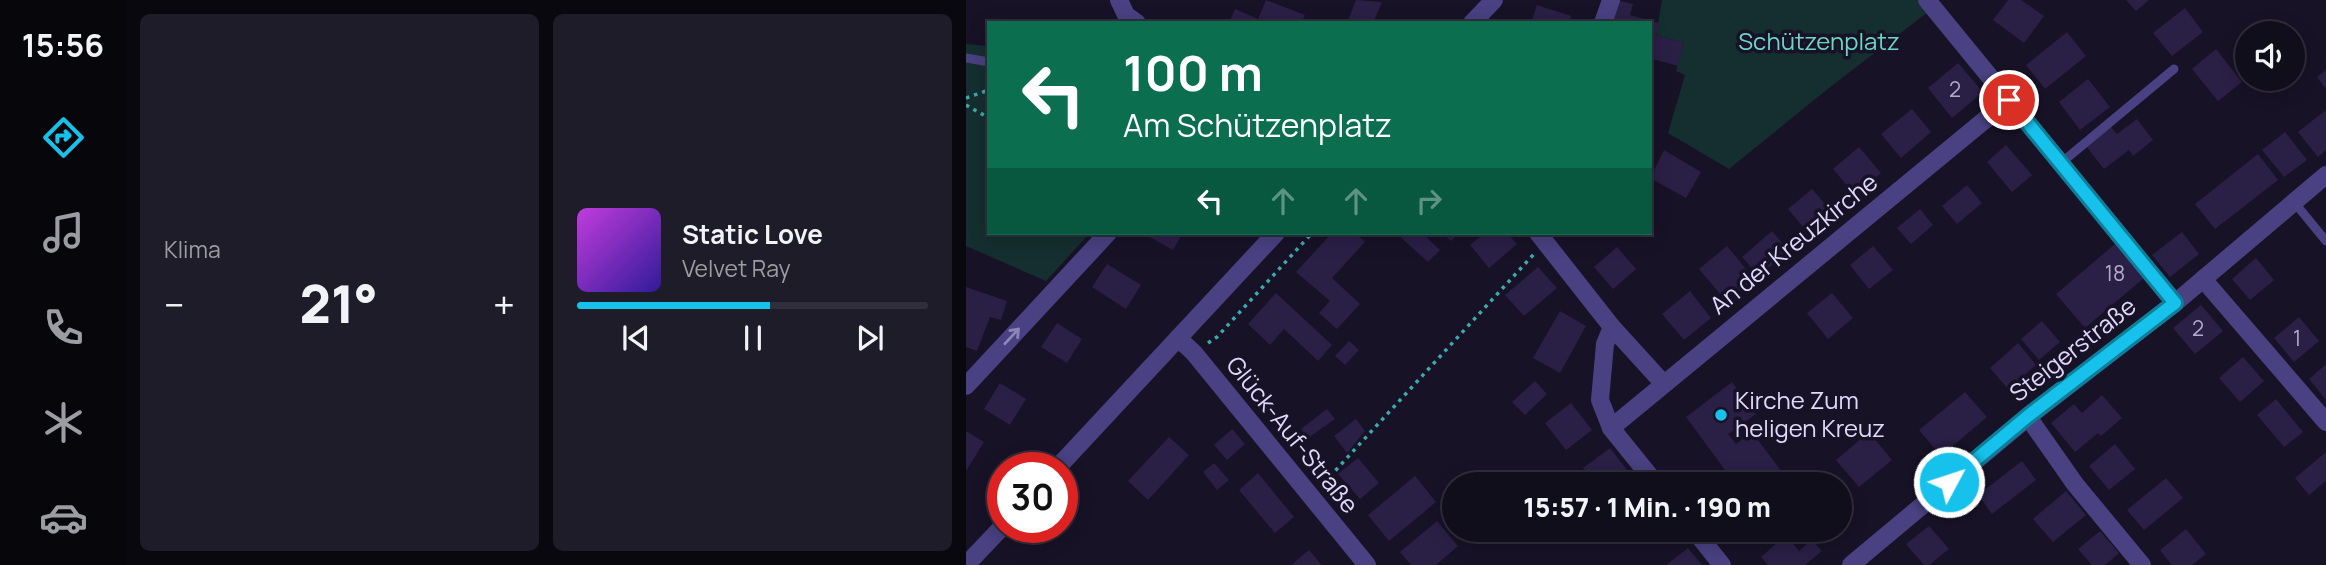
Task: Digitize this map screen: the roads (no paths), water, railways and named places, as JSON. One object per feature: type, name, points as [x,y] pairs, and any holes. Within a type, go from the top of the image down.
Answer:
[{"type":"street","points":[[1119,0],[1126,15],[1134,21]]},
{"type":"street","points":[[1474,21],[1494,0]]},
{"type":"street","points":[[1604,21],[1611,0]]},
{"type":"street","points":[[1927,0],[2175,303]]},
{"type":"street","name":"An der Kreuzkirche","points":[[1611,428],[2009,100]]},
{"type":"street","name":"Steigerstraße","points":[[1851,565],[2028,416],[2175,303],[2326,176]]},
{"type":"street","points":[[966,386],[1106,235]]},
{"type":"street","points":[[1072,452],[1274,235]]},
{"type":"street","points":[[1541,237],[1612,327],[1663,383]]},
{"type":"street","points":[[2203,279],[2326,422]]},
{"type":"street","points":[[1612,327],[1605,344],[1600,400],[1611,428],[1647,472]]},
{"type":"street","name":"Glück-Auf-Straße","points":[[1178,338],[1194,353],[1367,565]]},
{"type":"street","points":[[2028,416],[2075,484],[2142,565]]},
{"type":"street","points":[[1704,542],[1722,565]]},
{"type":"street","points":[[966,565],[987,543]]},
{"type":"lane","points":[[966,58],[987,62]]},
{"type":"lane","points":[[2061,163],[2174,69]]},
{"type":"lane","points":[[2294,202],[2326,241]]},
{"type":"place","name":"Kirche Zum heligen Kreuz","points":[[1721,415]]},
{"type":"park label","name":"Schützenplatz","points":[[1819,42]]}]
